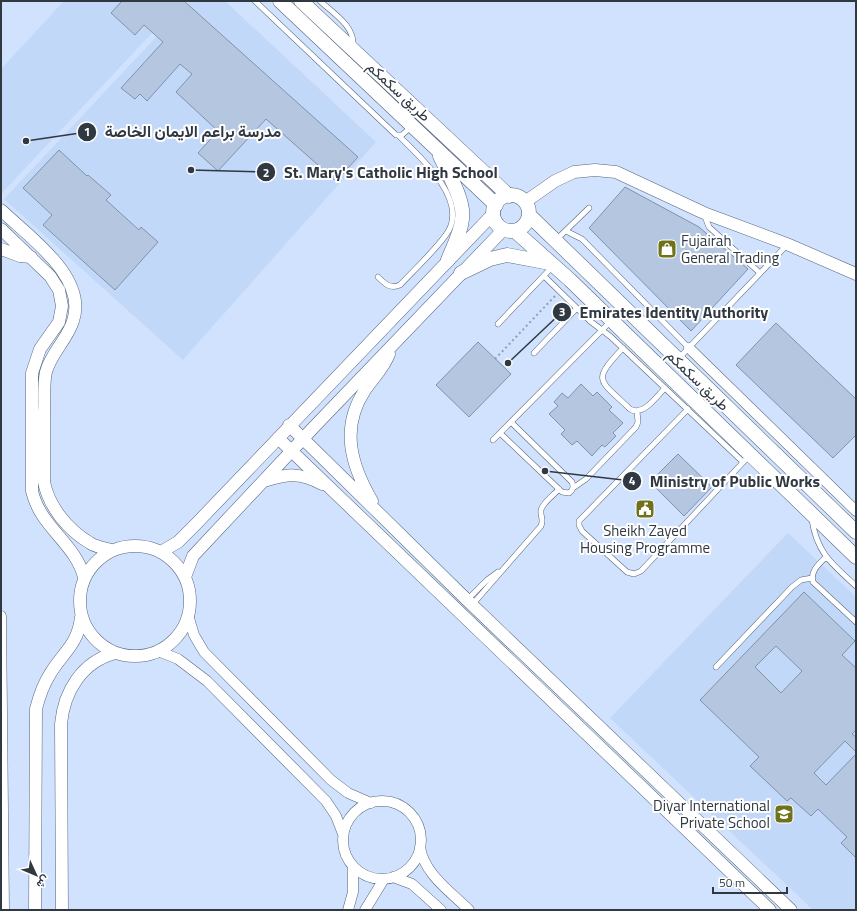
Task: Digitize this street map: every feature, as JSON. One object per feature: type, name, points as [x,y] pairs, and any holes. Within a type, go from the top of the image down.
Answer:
[{"type":"main road","name":"طريق سكمكم","points":[[280,1],[438,150],[495,209]]},
{"type":"main road","name":"طريق سكمكم","points":[[301,1],[509,196]]},
{"type":"main road","points":[[438,150],[460,200],[463,213],[461,225],[448,260]]},
{"type":"main road","points":[[509,196],[518,197],[527,209],[523,227],[509,230],[496,222],[495,209],[502,199],[509,196]]},
{"type":"main road","name":"طريق سكمكم","points":[[527,209],[556,241],[677,360],[856,532]]},
{"type":"main road","name":"طريق سكمكم","points":[[509,230],[550,268],[606,325],[747,458],[812,515],[856,557]]},
{"type":"main road","points":[[461,273],[490,259],[507,255],[550,268]]},
{"type":"street","points":[[527,209],[564,176],[584,170],[606,170],[626,176],[704,212],[787,244],[855,275]]},
{"type":"street","points":[[161,552],[178,542],[495,209]]},
{"type":"street","points":[[1,210],[52,258],[61,268],[72,286],[75,301],[74,319],[68,334],[49,364],[45,382],[44,482],[47,495],[52,505],[68,525],[90,543],[111,550]]},
{"type":"street","points":[[1,229],[31,257],[55,283],[61,298],[62,306],[59,322],[40,349],[32,373],[32,491],[44,519],[79,562],[84,577]]},
{"type":"street","points":[[185,577],[193,556],[303,438],[461,273],[509,230]]},
{"type":"street","points":[[1,249],[20,256],[31,257]]},
{"type":"street","points":[[380,514],[358,475],[352,456],[350,435],[357,403],[365,389],[386,362],[390,348]]},
{"type":"street","points":[[689,348],[856,512]]},
{"type":"street","points":[[289,425],[470,603],[791,910]]},
{"type":"street","points":[[278,438],[770,910]]},
{"type":"street","points":[[264,481],[285,475],[298,475],[330,488]]},
{"type":"street","points":[[133,545],[145,546],[161,552],[175,562],[185,577],[189,589],[190,602],[183,628],[174,640],[158,651],[137,656],[115,653],[94,638],[84,624],[79,603],[84,577],[95,562],[111,550],[133,545]]},
{"type":"street","points":[[188,614],[196,640],[214,662],[331,780],[348,793],[371,803]]},
{"type":"street","points":[[1,616],[3,907]]},
{"type":"street","points":[[35,910],[36,709],[39,696],[51,673],[68,652],[77,637],[81,616]]},
{"type":"street","points":[[158,651],[178,659],[207,681],[326,801],[336,816],[343,834],[345,851],[353,866],[367,876],[389,878],[412,884],[441,910]]},
{"type":"street","points":[[62,910],[61,724],[64,702],[68,692],[80,675],[99,660],[115,653]]},
{"type":"street","points":[[343,834],[350,818],[363,806],[371,803],[388,802],[396,804],[407,811],[416,821],[419,829],[420,846],[424,860],[431,872],[469,910]]},
{"type":"street","points":[[365,910],[389,878],[408,869],[416,858],[420,846]]},
{"type":"street","points":[[348,910],[353,892],[353,866]]},
{"type":"lane","points":[[255,1],[393,133],[399,136],[436,176],[450,198],[453,217],[445,235],[400,285],[393,287],[388,286],[378,277]]},
{"type":"lane","points":[[320,1],[349,29],[353,37],[352,49]]},
{"type":"lane","points":[[399,136],[402,136],[412,126]]},
{"type":"lane","points":[[556,241],[589,208]]},
{"type":"lane","points":[[704,212],[705,221],[709,227],[760,273]]},
{"type":"lane","points":[[566,231],[582,239],[689,348]]},
{"type":"lane","points":[[677,360],[787,244]]},
{"type":"lane","points":[[498,324],[550,268],[560,291],[577,308],[606,325],[623,348],[688,409],[747,458],[638,573],[630,574],[582,531],[579,525],[581,518],[688,409]]},
{"type":"lane","points":[[534,353],[577,308]]},
{"type":"lane","points":[[493,440],[606,325]]},
{"type":"lane","points":[[623,348],[603,370],[602,380],[630,409],[637,411],[651,402],[666,388]]},
{"type":"lane","points":[[500,433],[559,489],[569,493],[573,488],[586,479],[633,430],[638,422],[637,411]]},
{"type":"lane","points":[[511,422],[570,480],[573,488]]},
{"type":"lane","points":[[470,603],[488,588],[499,572],[541,526],[543,519],[542,509],[559,489]]},
{"type":"lane","points":[[812,515],[816,539],[826,557],[856,586]]},
{"type":"lane","points":[[826,557],[814,570],[812,578],[816,585],[856,622]]},
{"type":"lane","points":[[716,667],[792,587],[801,580],[812,578]]},
{"type":"path","points":[[495,359],[560,291]]},
{"type":"shaded area","points":[[64,1],[182,1],[1,194],[1,69]]},
{"type":"shaded area","points":[[190,1],[225,1],[376,142],[183,360],[4,199]]},
{"type":"shaded area","name":"Diyar International Private School","points":[[788,533],[856,597],[856,910],[813,910],[610,718]]},
{"type":"building","points":[[122,1],[184,1],[358,157],[336,181],[266,119],[218,171],[198,153],[218,131],[176,92],[192,74],[180,64],[147,101],[140,94],[135,99],[121,88],[163,42],[144,25],[135,35],[111,13]]},
{"type":"building","points":[[59,150],[87,176],[88,175],[111,195],[106,200],[139,230],[141,227],[158,242],[115,290],[43,225],[52,215],[23,188]]},
{"type":"building","name":"Fujairah General Trading","points":[[625,187],[699,227],[748,269],[691,331],[589,228]]},
{"type":"building","points":[[776,323],[856,399],[856,435],[833,458],[736,365]]},
{"type":"building","points":[[478,342],[511,374],[469,417],[436,385]]},
{"type":"building","points":[[581,384],[593,396],[597,392],[612,407],[609,410],[623,423],[613,433],[616,436],[605,447],[602,445],[592,456],[577,441],[572,445],[561,434],[565,430],[549,414],[558,406],[554,402],[562,393],[568,398]]},
{"type":"building","points":[[678,454],[712,487],[684,516],[650,482]]},
{"type":"building","points":[[804,592],[855,641],[842,655],[856,668],[856,730],[852,734],[856,737],[856,752],[845,741],[814,773],[826,785],[856,754],[856,858],[841,843],[847,837],[818,809],[811,816],[791,798],[787,801],[750,766],[759,757],[700,700]],"holes":[[[776,646],[802,671],[781,693],[755,667]]]},
{"type":"place","name":"مدرسة براعم الايمان الخاصة","points":[[26,141]]},
{"type":"place","name":"St. Mary's Catholic High School","points":[[191,170]]},
{"type":"place","name":"Fujairah General Trading","points":[[667,249]]},
{"type":"place","name":"Emirates Identity Authority","points":[[508,363]]},
{"type":"place","name":"Ministry of Public Works","points":[[545,471]]},
{"type":"place","name":"Sheikh Zayed Housing Programme","points":[[645,509]]},
{"type":"place","name":"Diyar International Private School","points":[[784,814]]}]
